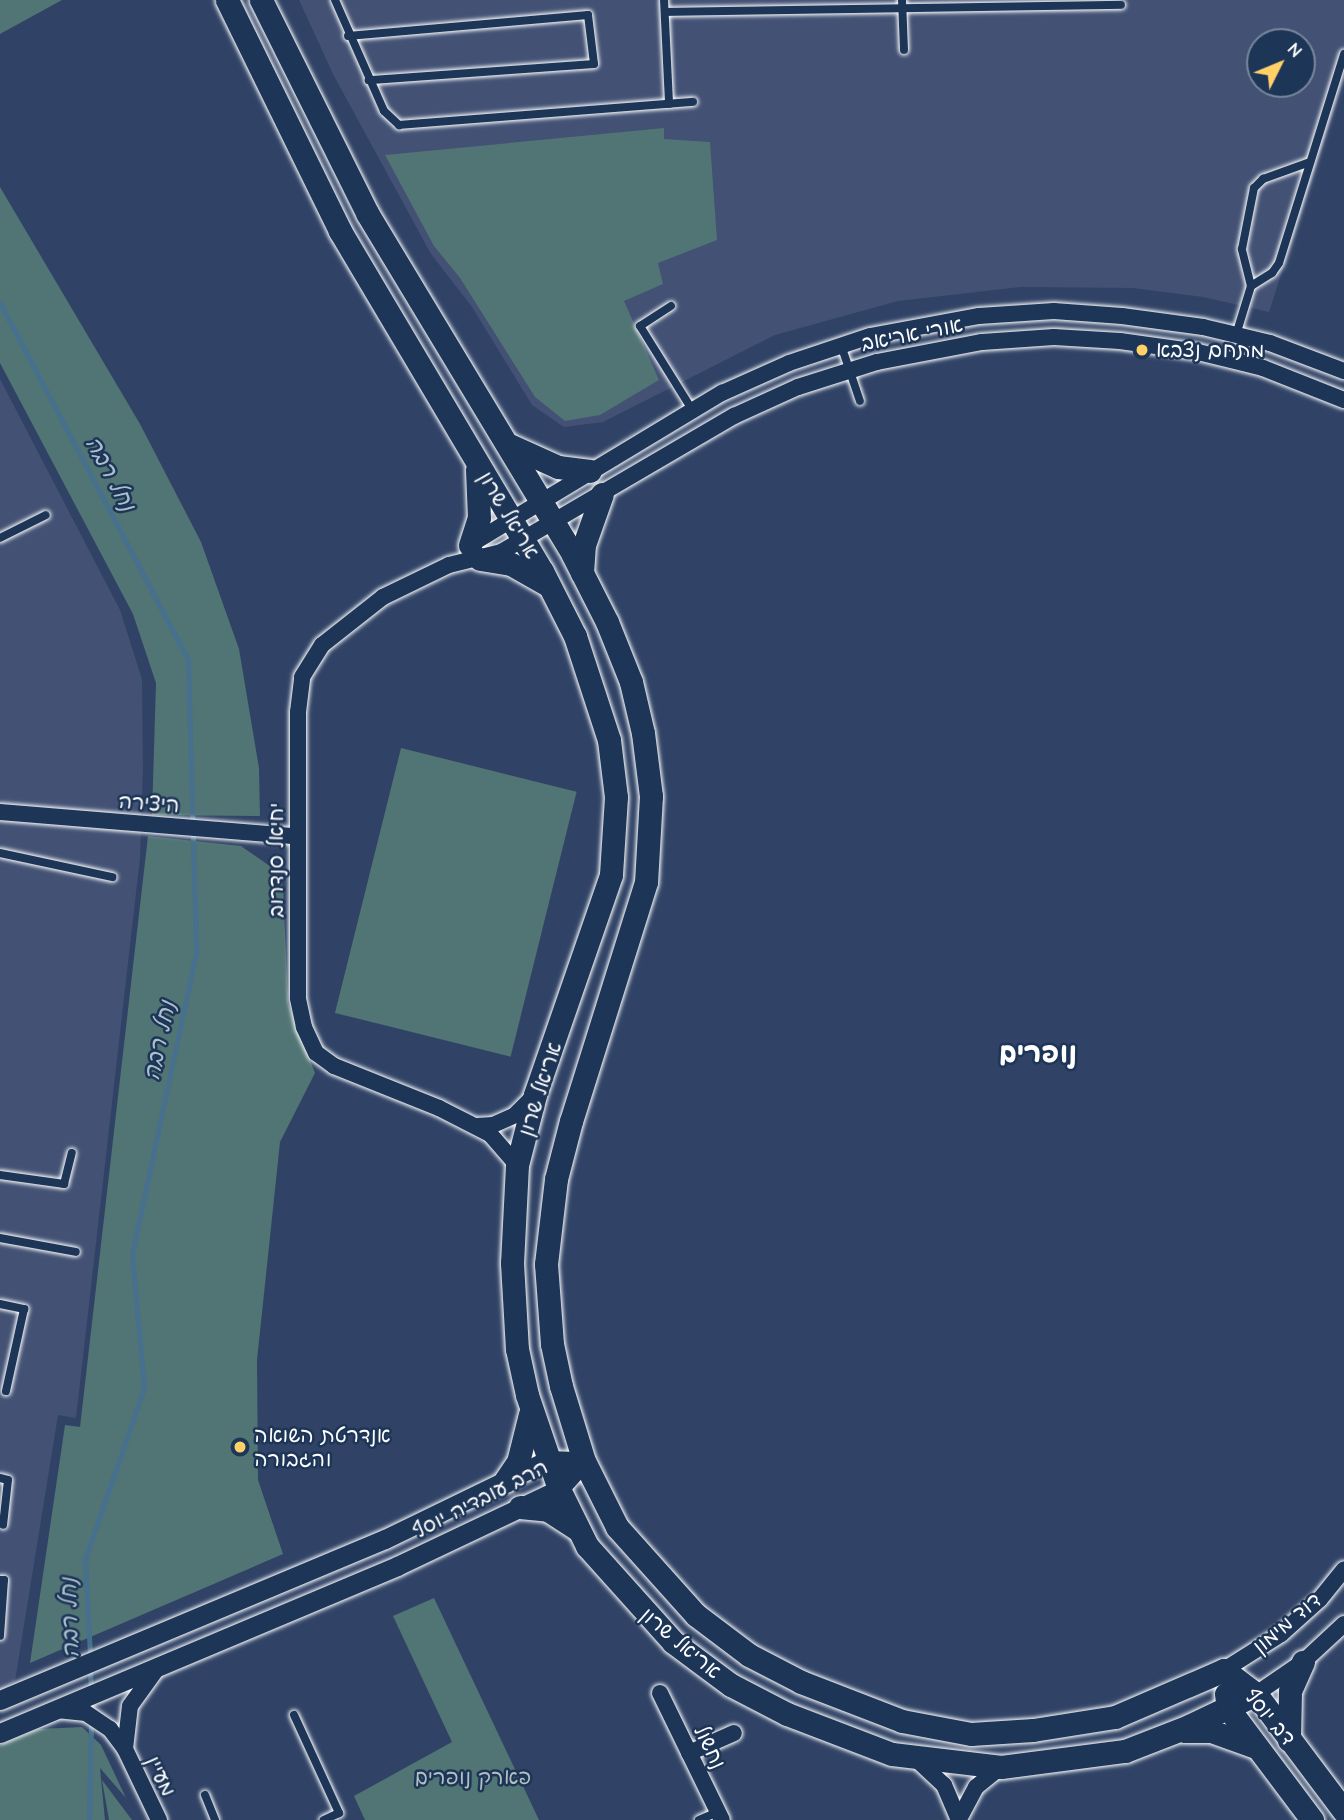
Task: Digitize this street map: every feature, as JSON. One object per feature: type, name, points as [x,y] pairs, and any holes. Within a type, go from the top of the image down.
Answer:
[{"type":"main road","name":"אריאל שרון","points":[[227,0],[307,171],[549,586],[597,693],[609,740],[615,824],[611,875],[598,922],[535,1095],[517,1165],[513,1306],[531,1408],[559,1489],[580,1531],[637,1606],[673,1642],[731,1685],[787,1714],[892,1755],[1001,1767],[1125,1751],[1228,1708]]},
{"type":"main road","name":"אריאל שרון","points":[[261,0],[360,201],[507,443],[582,573],[631,682],[651,796],[646,882],[571,1121],[548,1233],[552,1344],[584,1461],[617,1527],[696,1615],[749,1656],[791,1677],[902,1721],[971,1734],[1046,1728],[1115,1717],[1224,1670]]},
{"type":"main road","points":[[507,443],[558,467],[590,471]]},
{"type":"main road","points":[[476,460],[479,518],[475,552],[511,564],[549,586]]},
{"type":"main road","points":[[582,573],[584,545],[602,494]]},
{"type":"main road","points":[[505,1481],[527,1438],[531,1408]]},
{"type":"main road","points":[[520,1507],[548,1510],[580,1531]]},
{"type":"main road","points":[[1289,1740],[1290,1691],[1303,1662]]},
{"type":"main road","name":"דב יוסף","points":[[1224,1670],[1256,1694],[1344,1811]]},
{"type":"main road","name":"דב יוסף","points":[[1224,1670],[1228,1708],[1312,1820]]},
{"type":"main road","name":"דוד מימון","points":[[1228,1708],[1256,1694]]},
{"type":"main road","points":[[1178,1730],[1211,1731],[1256,1747]]},
{"type":"street","name":"אורי אריאב","points":[[541,500],[693,411],[789,363],[841,345],[979,316],[1054,311],[1122,316],[1236,335],[1344,371]]},
{"type":"street","name":"אורי אריאב","points":[[523,540],[734,416],[849,369],[982,342],[1055,337],[1198,352],[1263,368],[1344,400]]},
{"type":"street","name":"יחיאל סנדרוב","points":[[475,552],[510,517],[541,500]]},
{"type":"street","name":"יחיאל סנדרוב","points":[[517,1165],[507,1149],[474,1126],[334,1066],[316,1053],[299,998],[295,836],[302,677],[322,645],[383,597],[475,552],[523,540]]},
{"type":"street","name":"היצירה","points":[[0,812],[295,836]]},
{"type":"street","points":[[474,1126],[493,1125],[514,1115],[535,1095]]},
{"type":"street","name":"הרב עובדיה יוסף","points":[[0,1700],[385,1539],[548,1460],[584,1461]]},
{"type":"street","name":"הרב עובדיה יוסף","points":[[0,1732],[157,1670],[559,1489],[584,1461]]},
{"type":"street","name":"דוד מימון","points":[[1224,1670],[1281,1634],[1320,1600],[1344,1569]]},
{"type":"street","name":"דוד מימון","points":[[1256,1694],[1303,1662],[1344,1625]]},
{"type":"street","name":"מעיין","points":[[122,1744],[130,1706],[157,1670]]},
{"type":"street","name":"נחשול","points":[[660,1693],[720,1816]]},
{"type":"street","name":"מעיין","points":[[49,1713],[86,1713],[122,1744],[159,1820]]},
{"type":"street","points":[[689,1753],[733,1733]]},
{"type":"street","points":[[916,1759],[944,1785],[959,1819]]},
{"type":"street","points":[[959,1819],[976,1787],[1001,1767]]},
{"type":"lane","points":[[335,0],[348,36],[384,111],[399,125],[692,102]]},
{"type":"lane","points":[[664,0],[668,103]]},
{"type":"lane","points":[[665,12],[902,4],[1121,5]]},
{"type":"lane","points":[[902,4],[904,50]]},
{"type":"lane","points":[[348,36],[587,15],[594,64],[369,80]]},
{"type":"lane","points":[[1251,286],[1272,273],[1279,262],[1344,54]]},
{"type":"lane","points":[[1236,335],[1251,286],[1242,249],[1254,188],[1263,180],[1310,162]]},
{"type":"lane","points":[[671,306],[640,326],[693,411]]},
{"type":"lane","points":[[841,345],[860,401]]},
{"type":"lane","points":[[0,538],[46,515]]},
{"type":"lane","points":[[0,853],[112,877]]},
{"type":"lane","points":[[0,1175],[64,1184],[72,1153]]},
{"type":"lane","points":[[0,1238],[76,1252]]},
{"type":"lane","points":[[0,1304],[24,1309],[6,1391]]},
{"type":"lane","points":[[0,1478],[8,1480],[3,1525]]},
{"type":"lane","points":[[0,1580],[5,1580],[0,1636]]},
{"type":"lane","points":[[294,1715],[339,1813],[324,1820]]},
{"type":"lane","points":[[205,1796],[215,1820]]},
{"type":"lane","points":[[699,1820],[720,1816]]},
{"type":"shaded area","points":[[299,0],[1344,0],[1344,80],[1269,312],[1203,297],[1133,288],[1021,287],[898,301],[775,335],[603,422],[564,427],[532,405],[472,307],[431,254],[334,76]]},
{"type":"shaded area","points":[[0,379],[120,610],[142,679],[143,769],[140,858],[76,1418],[58,1415],[15,1681],[0,1691]]},
{"type":"green space","points":[[0,0],[62,0],[0,34]]},
{"type":"green space","points":[[664,128],[664,139],[710,142],[717,240],[658,263],[663,284],[624,301],[659,380],[600,415],[565,421],[535,397],[460,278],[434,246],[385,155]]},
{"type":"green space","points":[[0,187],[140,424],[201,542],[239,649],[259,768],[260,816],[152,815],[156,683],[133,614],[0,363]]},
{"type":"green space","points":[[401,748],[577,792],[511,1057],[335,1013]]},
{"type":"green space","points":[[148,836],[241,846],[277,871],[283,887],[288,1003],[315,1073],[280,1142],[257,1360],[258,1480],[283,1554],[30,1663],[65,1425],[80,1427]]},
{"type":"green space","name":"פארק נופרים","points":[[434,1598],[539,1820],[365,1820],[354,1796],[452,1742],[393,1616]]},
{"type":"green space","points":[[82,1727],[101,1745],[126,1798],[100,1768],[105,1820],[0,1820],[0,1745],[39,1729]]},
{"type":"green space","points":[[102,1780],[132,1820],[109,1820]]},
{"type":"waterway","name":"נחל רבה","points":[[0,303],[188,660],[196,953],[132,1254],[144,1388],[85,1559],[90,1656]]},
{"type":"waterway","name":"נחל רבה","points":[[90,1666],[91,1691]]},
{"type":"waterway","name":"נחל רבה","points":[[89,1820],[91,1722]]},
{"type":"place","name":"מתחם נצבא","points":[[1142,350]]},
{"type":"place","name":"אנדרטת השואה והגבורה","points":[[240,1447]]},
{"type":"district","name":"נופרים","points":[[1038,1053]]}]
